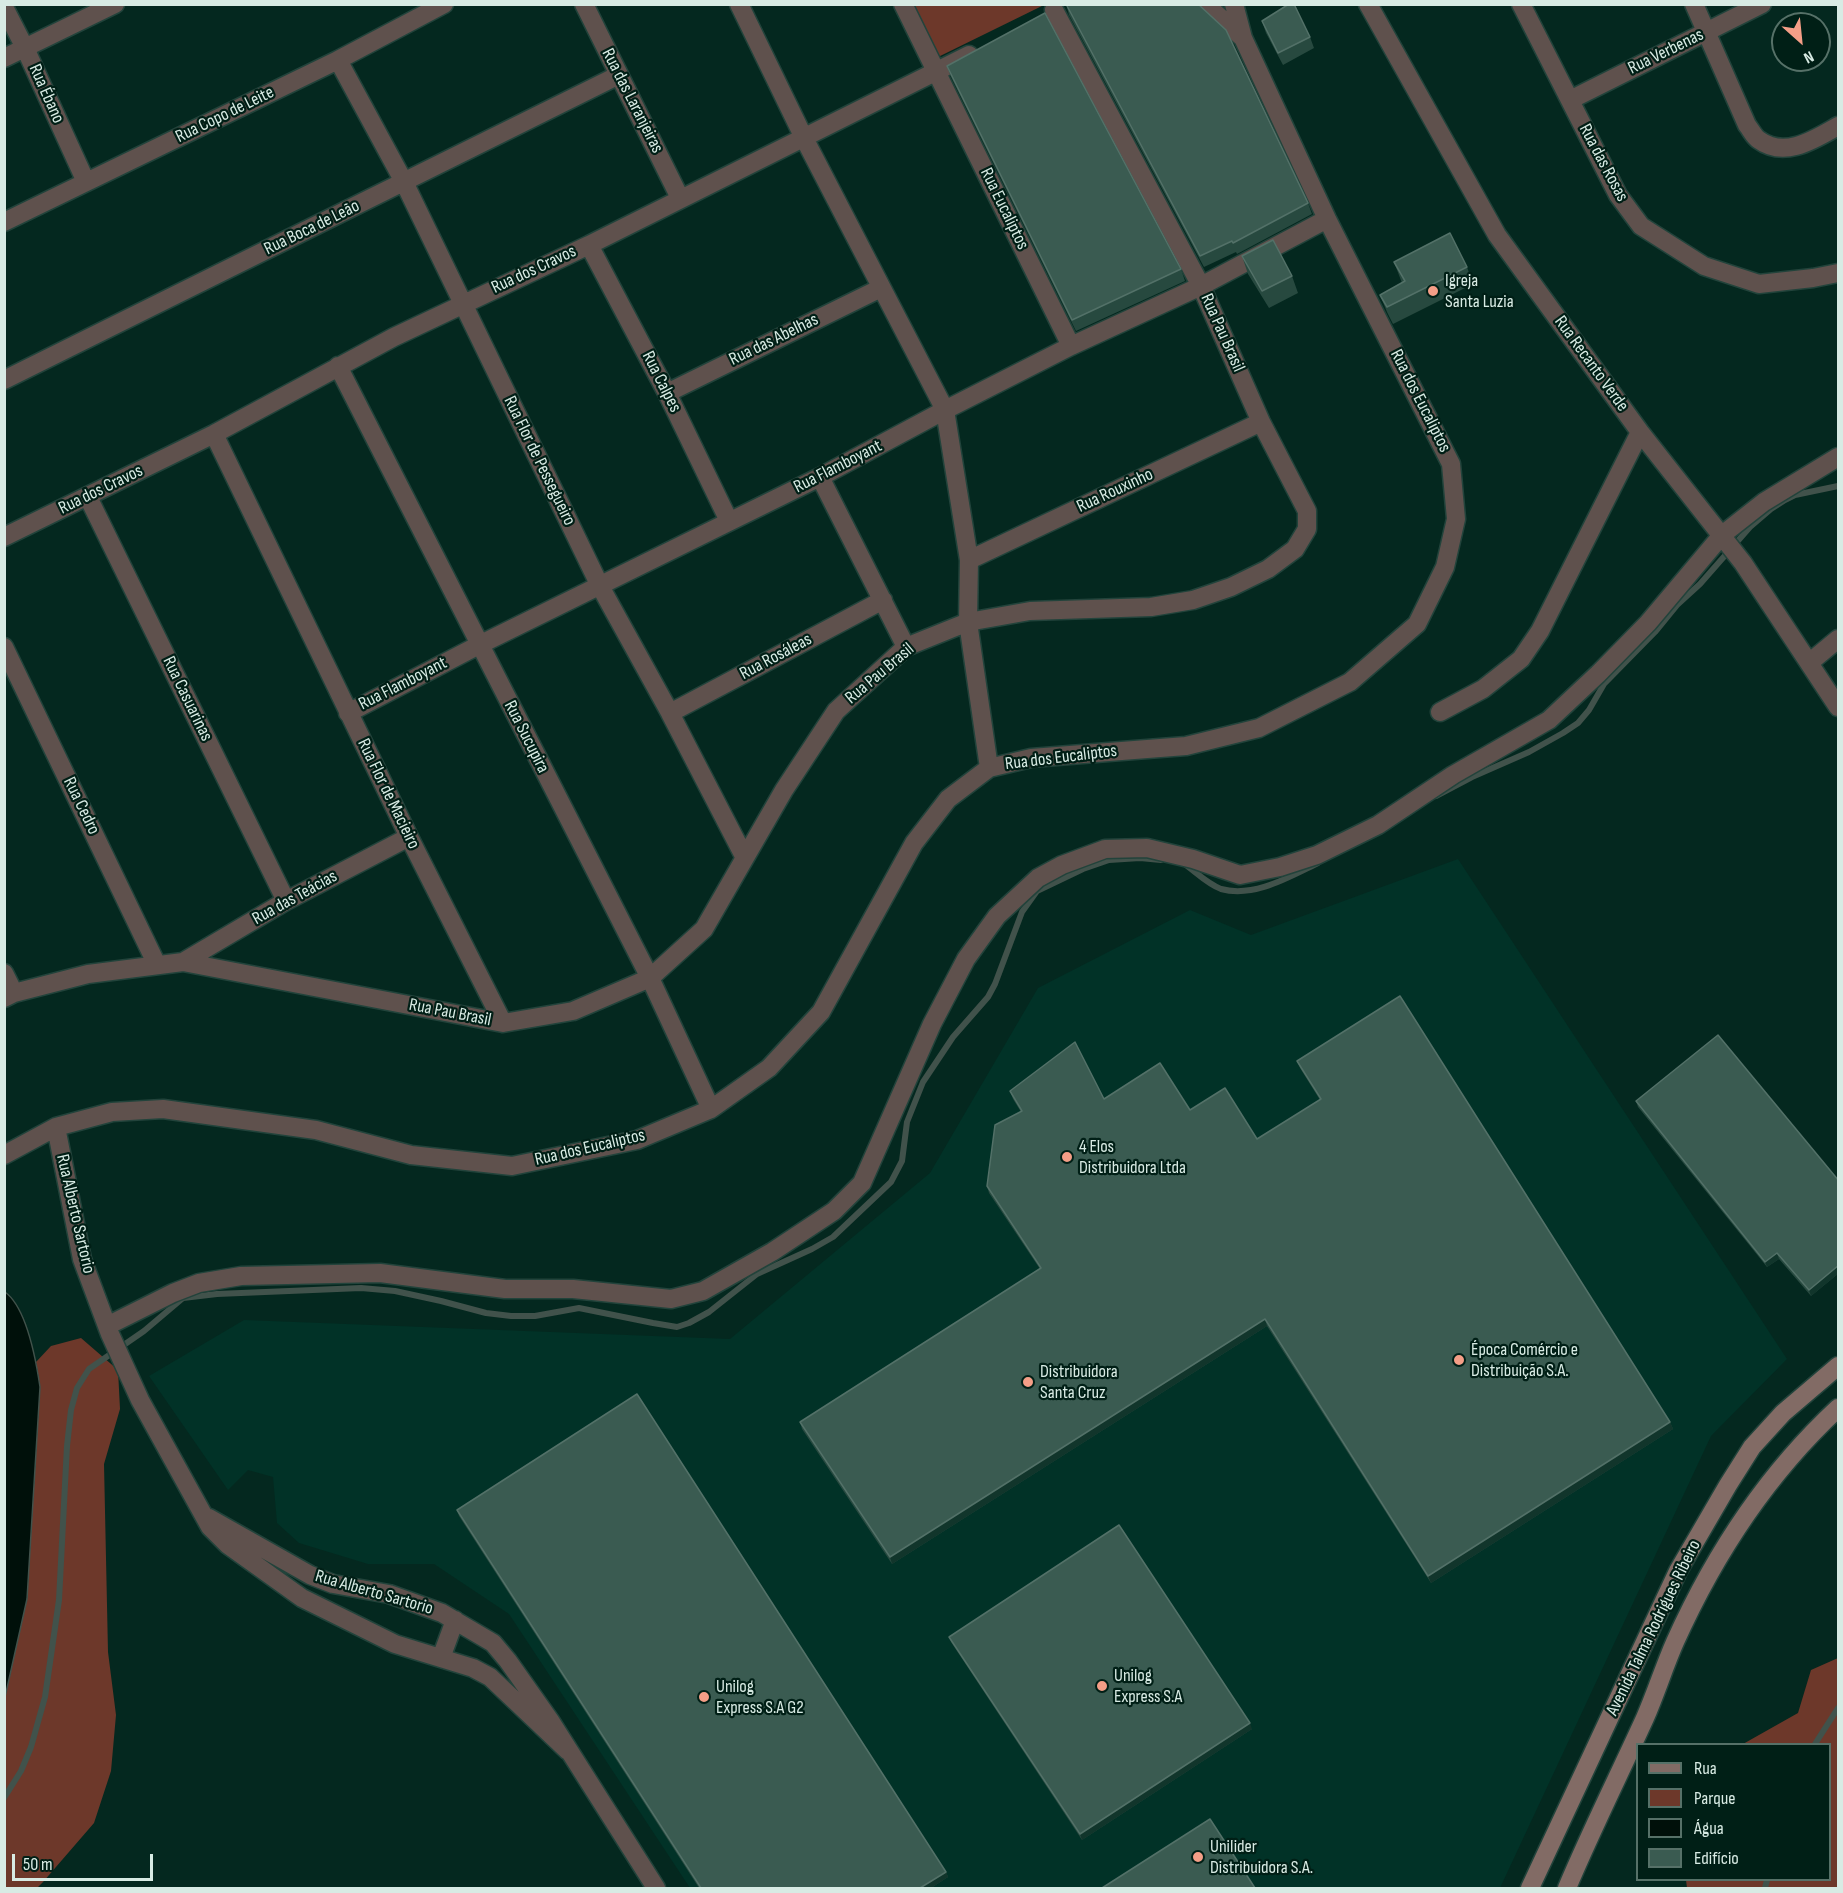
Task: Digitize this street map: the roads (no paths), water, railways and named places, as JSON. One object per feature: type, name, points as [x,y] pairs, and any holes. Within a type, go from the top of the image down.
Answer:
[{"type":"main road","name":"Avenida Talma Rodrigues Ribeiro","points":[[1530,1888],[1678,1571],[1728,1485],[1752,1447],[1783,1413],[1839,1366]]},
{"type":"main road","name":"Avenida Talma Rodrigues Ribeiro","points":[[1567,1888],[1646,1716],[1676,1642],[1724,1548],[1782,1468],[1810,1434],[1839,1408]]},
{"type":"street","points":[[4,58],[115,4]]},
{"type":"street","name":"Rua Copo de Leite","points":[[4,222],[338,60],[444,4]]},
{"type":"street","name":"Rua das Laranjeiras","points":[[584,4],[680,198]]},
{"type":"street","points":[[739,4],[804,138],[945,410],[969,560],[968,622],[989,768]]},
{"type":"street","name":"Rua Eucaliptos","points":[[903,4],[1071,346]]},
{"type":"street","name":"Rua dos Eucaliptos","points":[[1205,4],[1243,38]]},
{"type":"street","name":"Rua dos Eucaliptos","points":[[4,1155],[56,1127],[112,1112],[163,1109],[316,1130],[411,1155],[512,1166],[637,1140],[711,1109],[769,1068],[821,1012],[914,843],[948,799],[989,768],[1031,758],[1186,746],[1259,728],[1350,682],[1417,624],[1445,567],[1456,519],[1451,464],[1327,219],[1243,38],[1234,4]]},
{"type":"street","name":"Rua Recanto Verde","points":[[1368,4],[1497,235],[1640,432],[1725,538],[1839,707]]},
{"type":"street","name":"Rua das Rosas","points":[[1521,4],[1618,195],[1641,226],[1704,266],[1759,284],[1839,273]]},
{"type":"street","points":[[1694,4],[1747,125],[1758,140],[1776,147],[1802,146],[1839,126]]},
{"type":"street","name":"Rua Verbenas","points":[[1570,100],[1762,4]]},
{"type":"street","name":"Rua Ébano","points":[[4,7],[86,182]]},
{"type":"street","points":[[1034,20],[1059,7]]},
{"type":"street","name":"Rua Pau Brasil","points":[[9,995],[88,974],[183,962],[503,1023],[573,1011],[650,978],[704,929],[784,790],[836,711],[906,647],[968,622],[1030,611],[1151,607],[1182,602],[1231,587],[1268,569],[1295,549],[1307,529],[1306,511],[1261,422],[1201,286],[1059,7]]},
{"type":"street","name":"Rua dos Cravos","points":[[4,537],[214,434],[338,366],[589,245],[985,46]]},
{"type":"street","name":"Rua Flor de Pessegueiro","points":[[338,60],[404,182],[600,586],[670,713],[745,858]]},
{"type":"street","name":"Rua Boca de Leão","points":[[4,380],[619,75]]},
{"type":"street","name":"Rua Flamboyant","points":[[348,713],[479,645],[820,477],[1071,346],[1201,286],[1327,219]]},
{"type":"street","name":"Rua Calpes","points":[[589,245],[668,393],[729,521]]},
{"type":"street","name":"Rua das Abelhas","points":[[668,393],[881,288]]},
{"type":"street","name":"Rua Sucupira","points":[[338,366],[650,978],[711,1109]]},
{"type":"street","name":"Rua Rouxinho","points":[[969,560],[1261,422]]},
{"type":"street","points":[[1440,712],[1484,689],[1521,659],[1540,631],[1640,432]]},
{"type":"street","name":"Rua Flor de Macieiro","points":[[214,434],[348,713],[503,1023]]},
{"type":"street","points":[[109,1330],[173,1293],[199,1283],[241,1276],[380,1273],[505,1289],[573,1289],[671,1299],[703,1291],[772,1252],[834,1211],[862,1183],[932,1024],[966,959],[997,916],[1038,878],[1062,865],[1104,849],[1147,848],[1193,859],[1240,875],[1280,867],[1317,855],[1378,825],[1453,775],[1549,720],[1598,674],[1725,538],[1764,502],[1839,457]]},
{"type":"street","points":[[820,477],[906,647]]},
{"type":"street","name":"Rua Casuarinas","points":[[88,497],[285,901]]},
{"type":"street","name":"Rua Rosáleas","points":[[670,713],[883,600]]},
{"type":"street","points":[[1809,663],[1839,639]]},
{"type":"street","name":"Rua Cedro","points":[[4,647],[157,965]]},
{"type":"street","name":"Rua das Teácias","points":[[183,962],[285,901],[409,837]]},
{"type":"street","points":[[4,973],[9,995]]},
{"type":"street","name":"Rua Alberto Sartorio","points":[[56,1127],[82,1259],[109,1330],[140,1400],[210,1527],[223,1540],[302,1598],[395,1644],[473,1668],[490,1677],[568,1751]]},
{"type":"street","name":"Rua Alberto Sartorio","points":[[202,1514],[310,1575],[333,1584],[389,1594],[442,1613],[493,1643],[532,1696],[656,1888]]},
{"type":"street","points":[[441,1658],[455,1620]]},
{"type":"water","points":[[5,1292],[13,1300],[25,1322],[40,1387],[27,1599],[5,1697]]},
{"type":"waterway","points":[[1436,796],[1529,752],[1578,723],[1589,710],[1604,684],[1655,632],[1677,605],[1700,584],[1750,527],[1771,509],[1795,495],[1838,486]]},
{"type":"waterway","points":[[4,1798],[21,1771],[31,1747],[45,1697],[59,1600],[71,1410],[77,1388],[89,1369],[144,1331],[183,1298],[217,1294],[361,1288],[395,1291],[486,1313],[511,1316],[535,1316],[579,1308],[677,1327],[689,1323],[709,1312],[757,1274],[833,1237],[891,1182],[902,1161],[907,1122],[923,1082],[953,1037],[988,997],[1022,912],[1037,891],[1083,869],[1109,860],[1140,858],[1161,860]]},
{"type":"waterway","points":[[1183,863],[1216,887],[1233,891],[1246,891],[1271,885],[1318,863]]},
{"type":"waterway","points":[[1816,1743],[1838,1708]]},
{"type":"waterway","points":[[1765,1888],[1767,1881]]},
{"type":"place","name":"Igreja Santa Luzia","points":[[1433,291]]},
{"type":"place","name":"4 Elos Distribuidora Ltda","points":[[1067,1157]]},
{"type":"place","name":"Época Comércio e Distribuição S.A.","points":[[1459,1360]]},
{"type":"place","name":"Distribuidora Santa Cruz","points":[[1028,1382]]},
{"type":"place","name":"Unilog Express S.A","points":[[1102,1686]]},
{"type":"place","name":"Unilog Express S.A G2","points":[[704,1697]]},
{"type":"place","name":"Unilider Distribuidora S.A.","points":[[1198,1857]]}]
